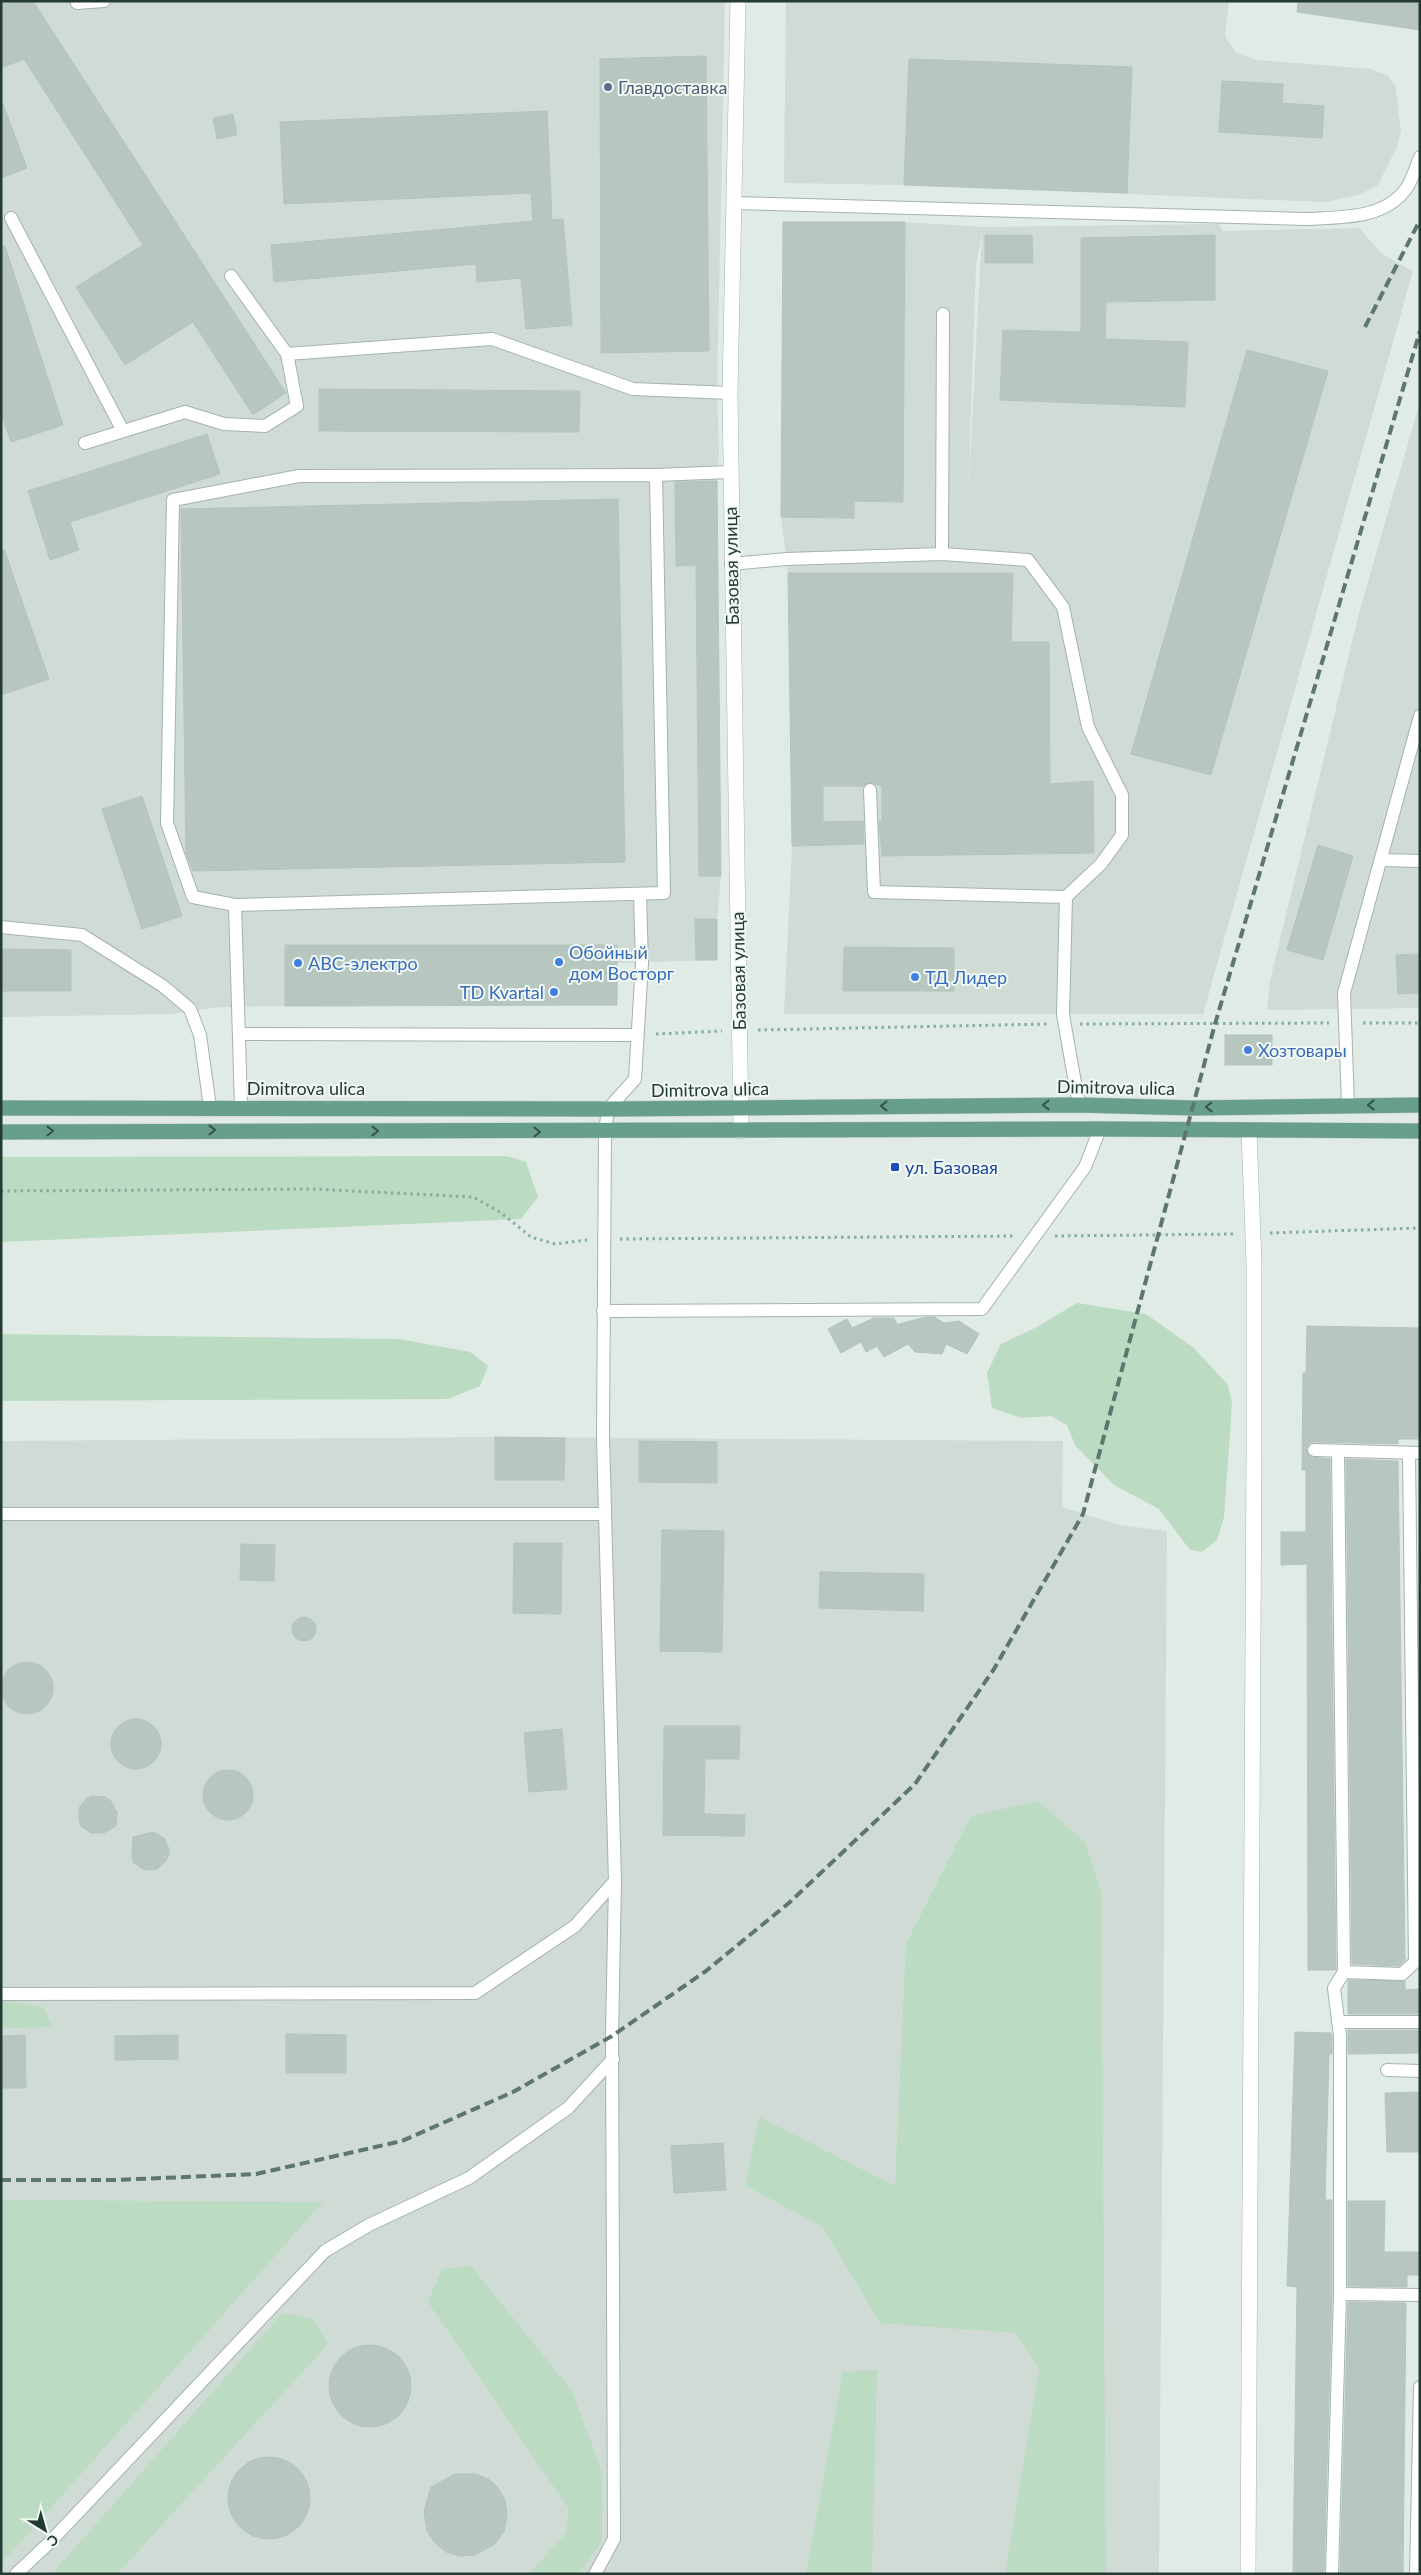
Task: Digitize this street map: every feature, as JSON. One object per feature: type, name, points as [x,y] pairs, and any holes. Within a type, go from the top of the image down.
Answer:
[{"type":"main road","name":"Dimitrova ulica","points":[[1,1108],[241,1106],[608,1109],[1079,1105],[1193,1108],[1348,1105],[1420,1106]]},
{"type":"main road","points":[[1,1132],[254,1130],[605,1132],[1100,1129],[1420,1131]]},
{"type":"street","name":"Базовая улица","points":[[738,1],[730,472],[740,1107],[742,1131]]},
{"type":"street","points":[[1248,2574],[1254,1461],[1249,1131]]},
{"type":"lane","points":[[77,3],[104,1]]},
{"type":"lane","points":[[734,203],[1306,219],[1351,217],[1387,207],[1407,187],[1420,157]]},
{"type":"lane","points":[[11,218],[123,431]]},
{"type":"lane","points":[[84,443],[185,412],[224,424],[265,426],[297,406],[287,354],[231,276]]},
{"type":"lane","points":[[942,554],[943,314]]},
{"type":"lane","points":[[287,354],[492,339],[634,388],[730,393]]},
{"type":"lane","points":[[656,475],[664,893],[235,905],[193,897],[167,823],[173,500],[299,476],[656,475],[730,472]]},
{"type":"lane","points":[[731,564],[786,559],[942,554],[1028,560],[1063,607],[1088,727],[1122,796],[1122,835],[1101,864],[1066,897],[874,892],[870,790]]},
{"type":"lane","points":[[1348,1105],[1344,993],[1420,716]]},
{"type":"lane","points":[[1381,860],[1420,861]]},
{"type":"lane","points":[[595,2574],[614,2540],[613,2059],[615,1881],[605,1514],[602,1239],[605,1132],[608,1109],[635,1079],[642,962],[640,895]]},
{"type":"lane","points":[[1066,897],[1065,1024],[1079,1105]]},
{"type":"lane","points":[[235,905],[241,1106]]},
{"type":"lane","points":[[1,927],[82,935],[163,986],[190,1009],[200,1035],[210,1107]]},
{"type":"lane","points":[[238,1034],[637,1035]]},
{"type":"lane","points":[[603,1311],[982,1309],[1038,1236],[1085,1168],[1100,1129]]},
{"type":"lane","points":[[1314,1450],[1415,1453],[1415,1962],[1402,1974],[1344,1972]]},
{"type":"lane","points":[[1332,2574],[1340,2294],[1338,2022],[1334,1988],[1344,1972],[1338,1451]]},
{"type":"lane","points":[[1,1514],[605,1514]]},
{"type":"lane","points":[[1,1994],[475,1993],[575,1926],[615,1881]]},
{"type":"lane","points":[[1338,2022],[1420,2022]]},
{"type":"lane","points":[[16,2574],[49,2543],[325,2251],[369,2226],[470,2178],[568,2108],[613,2059]]},
{"type":"lane","points":[[1387,2070],[1420,2070]]},
{"type":"lane","points":[[1340,2294],[1420,2295]]},
{"type":"lane","points":[[1416,2574],[1420,2387]]},
{"type":"path","points":[[637,1035],[739,1030],[1065,1024],[1420,1023]]},
{"type":"path","points":[[1,1191],[312,1189],[474,1197],[500,1212],[531,1237],[555,1244],[602,1239],[1252,1234],[1420,1228]]},
{"type":"shaded area","points":[[1,1],[725,1],[717,392],[719,451],[717,480],[721,876],[717,919],[717,960],[618,963],[617,1005],[221,1007],[170,1014],[1,1017]]},
{"type":"shaded area","points":[[786,1],[1229,1],[1225,36],[1236,53],[1257,60],[1372,69],[1388,76],[1395,85],[1401,130],[1397,147],[1378,185],[1359,195],[1324,202],[904,185],[784,183]]},
{"type":"shaded area","points":[[783,222],[905,222],[983,227],[1219,224],[1222,231],[1359,228],[1382,254],[1413,271],[1203,1014],[784,1014],[792,845],[788,573],[781,517]],"holes":[[[982,233],[968,498],[976,265]]]},
{"type":"shaded area","points":[[1420,402],[1420,1008],[1267,1010],[1270,981],[1359,613]]},
{"type":"shaded area","points":[[495,1437],[1063,1441],[1062,1507],[1119,1525],[1167,1531],[1159,2574],[1,2574],[1,1441]]},
{"type":"green space","points":[[506,1156],[526,1162],[538,1197],[521,1219],[1,1242],[1,1157]]},
{"type":"green space","points":[[1077,1303],[1146,1314],[1194,1348],[1228,1385],[1232,1404],[1224,1517],[1217,1540],[1202,1552],[1190,1550],[1159,1509],[1114,1485],[1075,1445],[1067,1425],[1051,1416],[1021,1418],[992,1408],[987,1373],[1001,1344],[1037,1327]]},
{"type":"green space","points":[[1,1334],[399,1339],[470,1352],[488,1366],[480,1386],[448,1399],[1,1401]]},
{"type":"green space","points":[[1038,1801],[1085,1842],[1101,1891],[1106,2574],[1005,2574],[1039,2368],[1016,2333],[880,2323],[823,2227],[745,2185],[759,2117],[895,2186],[906,1944],[971,1816]]},
{"type":"green space","points":[[1,2000],[43,2007],[53,2027],[1,2028]]},
{"type":"green space","points":[[1,2200],[323,2202],[1,2564]]},
{"type":"green space","points":[[471,2266],[572,2391],[602,2472],[602,2541],[578,2574],[529,2574],[566,2533],[569,2509],[428,2302],[442,2269]]},
{"type":"green space","points":[[282,2313],[314,2319],[328,2344],[117,2574],[52,2574]]},
{"type":"green space","points":[[877,2370],[872,2574],[806,2574],[843,2372]]},
{"type":"building","points":[[1,1],[33,1],[286,393],[253,415],[193,322],[125,365],[76,287],[143,245],[24,59],[1,68]]},
{"type":"building","points":[[1298,1],[1420,1],[1420,30],[1297,12]]},
{"type":"building","points":[[706,56],[709,351],[601,353],[600,59]]},
{"type":"building","points":[[909,59],[1132,67],[1127,193],[904,185]]},
{"type":"building","points":[[1222,81],[1283,84],[1282,103],[1324,106],[1322,138],[1219,132]]},
{"type":"building","points":[[1,104],[3,104],[27,168],[1,178]]},
{"type":"building","points":[[547,111],[552,220],[563,219],[572,325],[526,329],[521,278],[477,282],[476,264],[274,282],[271,245],[533,221],[531,193],[284,204],[280,122]]},
{"type":"building","points":[[233,114],[237,135],[217,139],[213,118]]},
{"type":"building","points":[[783,222],[905,222],[903,502],[854,501],[854,518],[781,517]]},
{"type":"building","points":[[985,235],[1032,235],[1033,263],[985,263]]},
{"type":"building","points":[[1215,235],[1215,300],[1106,302],[1105,339],[1188,342],[1185,407],[1000,400],[1003,330],[1081,332],[1081,238]]},
{"type":"building","points":[[1,246],[5,246],[63,425],[11,442],[1,413]]},
{"type":"building","points":[[1247,350],[1328,371],[1211,775],[1131,754]]},
{"type":"building","points":[[319,389],[580,391],[579,432],[319,431]]},
{"type":"building","points":[[207,434],[220,474],[70,522],[79,550],[50,560],[28,491]]},
{"type":"building","points":[[717,481],[721,876],[699,876],[696,565],[676,566],[675,482]]},
{"type":"building","points":[[618,499],[625,862],[193,871],[186,853],[181,509]]},
{"type":"building","points":[[4,549],[49,679],[1,695],[1,550]]},
{"type":"building","points":[[788,573],[1013,573],[1011,642],[1049,642],[1050,784],[1093,781],[1094,853],[882,856],[879,821],[882,821],[882,786],[870,782],[863,786],[823,786],[823,822],[863,821],[864,844],[792,846]]},
{"type":"building","points":[[142,796],[182,916],[142,929],[102,809]]},
{"type":"building","points":[[1318,845],[1353,856],[1323,960],[1287,950]]},
{"type":"building","points":[[695,919],[717,919],[717,960],[696,960]]},
{"type":"building","points":[[285,945],[617,945],[617,1005],[285,1006]]},
{"type":"building","points":[[844,947],[954,948],[954,991],[843,991]]},
{"type":"building","points":[[1,949],[71,950],[71,991],[1,991]]},
{"type":"building","points":[[1420,954],[1420,993],[1398,994],[1396,955]]},
{"type":"building","name":"Хозтовары","points":[[1225,1035],[1272,1035],[1272,1065],[1225,1065]]},
{"type":"building","points":[[926,1317],[934,1317],[944,1323],[959,1321],[979,1334],[967,1354],[946,1344],[942,1354],[915,1352],[908,1344],[884,1357],[877,1346],[866,1352],[861,1342],[841,1353],[828,1329],[847,1319],[852,1328],[874,1318],[894,1318],[897,1324],[895,1325]]},
{"type":"building","points":[[1307,1326],[1420,1328],[1420,1439],[1398,1439],[1398,1444],[1314,1442],[1310,1443],[1306,1449],[1310,1457],[1330,1459],[1336,1970],[1308,1970],[1307,1564],[1281,1565],[1281,1532],[1306,1532],[1306,1470],[1302,1470],[1303,1373],[1306,1373]]},
{"type":"building","points":[[495,1437],[565,1438],[564,1480],[495,1480]]},
{"type":"building","points":[[639,1441],[717,1442],[717,1483],[639,1482]]},
{"type":"building","points":[[1346,1459],[1398,1461],[1405,1960],[1399,1966],[1352,1964]]},
{"type":"building","points":[[662,1530],[724,1531],[722,1652],[660,1651]]},
{"type":"building","points":[[514,1543],[562,1543],[561,1614],[513,1613]]},
{"type":"building","points":[[241,1544],[275,1545],[274,1581],[240,1580]]},
{"type":"building","points":[[820,1572],[924,1574],[923,1611],[819,1608]]},
{"type":"building","points":[[304,1617],[313,1620],[316,1629],[313,1638],[304,1641],[295,1638],[292,1629],[295,1620]]},
{"type":"building","points":[[22,1662],[32,1662],[41,1666],[49,1674],[53,1688],[49,1702],[41,1710],[32,1714],[22,1714],[13,1710],[5,1702],[1,1693],[1,1683],[5,1674],[13,1666]]},
{"type":"building","points":[[131,1719],[141,1719],[154,1726],[161,1739],[161,1749],[154,1762],[141,1769],[131,1769],[122,1765],[115,1758],[111,1749],[111,1739],[115,1730],[122,1723]]},
{"type":"building","points":[[664,1726],[740,1726],[739,1759],[705,1759],[704,1814],[745,1815],[744,1836],[663,1835]]},
{"type":"building","points":[[562,1729],[567,1789],[529,1792],[524,1733]]},
{"type":"building","points":[[223,1770],[233,1770],[246,1777],[253,1790],[253,1800],[246,1813],[233,1820],[223,1820],[214,1816],[207,1809],[203,1800],[203,1790],[207,1781],[214,1774]]},
{"type":"building","points":[[92,1796],[105,1797],[110,1800],[117,1812],[116,1826],[104,1833],[91,1833],[81,1826],[79,1820],[79,1808],[87,1798]]},
{"type":"building","points":[[153,1832],[164,1838],[169,1849],[169,1855],[166,1861],[157,1869],[145,1870],[134,1863],[132,1858],[133,1837]]},
{"type":"building","points":[[1348,1980],[1405,1981],[1405,1990],[1420,1989],[1420,2014],[1348,2014]]},
{"type":"building","points":[[1348,2030],[1420,2030],[1420,2053],[1348,2054]]},
{"type":"building","points":[[1295,2032],[1331,2033],[1332,2036],[1332,2054],[1329,2054],[1325,2200],[1332,2200],[1332,2294],[1324,2574],[1293,2574],[1297,2287],[1287,2286]]},
{"type":"building","points":[[286,2034],[346,2035],[346,2073],[286,2073]]},
{"type":"building","points":[[25,2035],[26,2088],[1,2088],[1,2036]]},
{"type":"building","points":[[178,2035],[178,2059],[115,2060],[115,2036]]},
{"type":"building","points":[[1420,2092],[1420,2152],[1387,2152],[1385,2093]]},
{"type":"building","points":[[723,2143],[726,2190],[674,2193],[671,2146]]},
{"type":"building","points":[[1348,2201],[1385,2201],[1384,2252],[1420,2252],[1420,2275],[1407,2275],[1407,2287],[1348,2286]]},
{"type":"building","points":[[1348,2302],[1406,2303],[1403,2574],[1340,2574]]},
{"type":"building","points":[[362,2345],[378,2345],[393,2352],[404,2363],[411,2378],[408,2402],[399,2415],[378,2427],[362,2427],[347,2420],[336,2409],[329,2394],[329,2378],[336,2363],[347,2352]]},
{"type":"building","points":[[261,2457],[277,2457],[292,2464],[303,2475],[310,2490],[307,2514],[298,2527],[277,2539],[261,2539],[246,2532],[235,2521],[228,2506],[228,2490],[235,2475],[246,2464]]},
{"type":"building","points":[[455,2474],[477,2474],[490,2480],[498,2488],[505,2500],[507,2515],[504,2531],[495,2544],[475,2555],[460,2556],[446,2552],[435,2543],[427,2531],[424,2511],[431,2487]]},
{"type":"railway","points":[[1365,327],[1420,220]]},
{"type":"railway","points":[[1,2180],[114,2180],[256,2174],[402,2141],[513,2092],[612,2036],[706,1971],[790,1902],[915,1784],[994,1669],[1083,1514],[1215,1024],[1420,331]]},
{"type":"place","name":"Главдоставка","points":[[608,87]]},
{"type":"place","name":"Обойный дом Восторг","points":[[559,962]]},
{"type":"place","name":"АВС-электро","points":[[298,963]]},
{"type":"place","name":"ТД Лидер","points":[[915,977]]},
{"type":"place","name":"TD Kvartal","points":[[554,992]]},
{"type":"place","name":"Хозтовары","points":[[1248,1050]]},
{"type":"place","name":"ул. Базовая","points":[[895,1167]]}]
